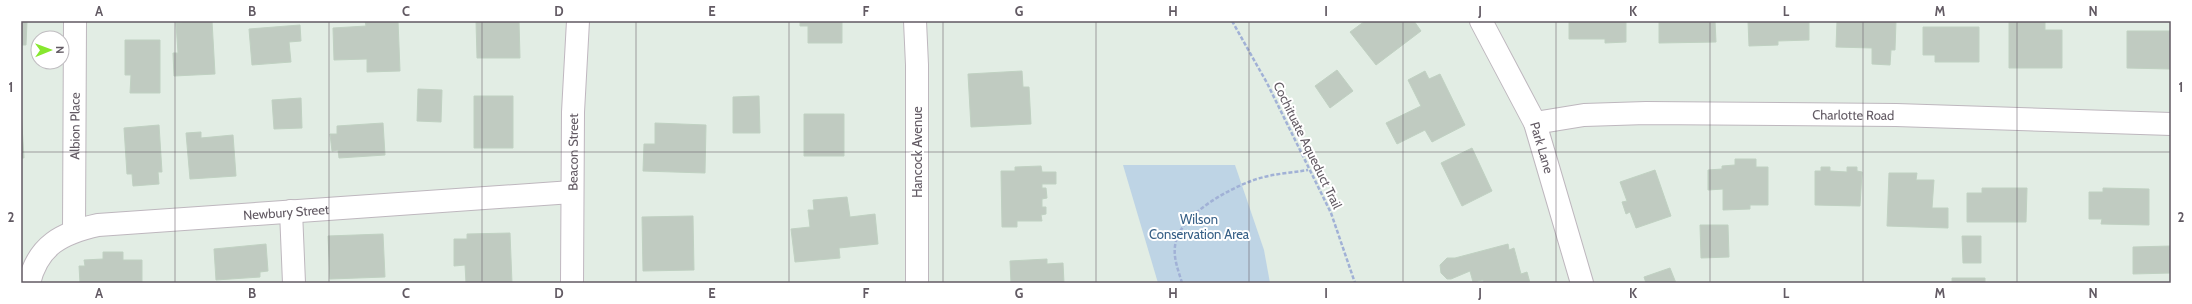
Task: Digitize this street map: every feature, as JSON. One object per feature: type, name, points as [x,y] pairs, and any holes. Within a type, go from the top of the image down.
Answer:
[{"type":"street","name":"Albion Place","points":[[74,230],[75,21]]},
{"type":"street","name":"Beacon Street","points":[[572,283],[573,112],[578,21]]},
{"type":"street","name":"Hancock Avenue","points":[[915,21],[917,64],[918,283]]},
{"type":"street","name":"Park Lane","points":[[1481,21],[1535,123],[1582,283]]},
{"type":"street","name":"Charlotte Road","points":[[1535,123],[1584,115],[1646,113],[1896,115],[2171,124]]},
{"type":"street","name":"Newbury Street","points":[[29,283],[33,265],[51,244],[74,230],[98,225],[572,192]]},
{"type":"street","points":[[291,211],[294,283]]},
{"type":"path","name":"Cochituate Aqueduct Trail","points":[[1232,21],[1267,83],[1308,170],[1331,213],[1355,283]]},
{"type":"path","points":[[1182,283],[1175,262],[1176,241],[1184,226],[1198,212],[1223,194],[1252,180],[1308,170]]},
{"type":"green space","name":"Wilson Conservation Area","points":[[1123,165],[1235,165],[1264,250],[1270,283],[1158,283]]},
{"type":"building","points":[[21,21],[27,21],[26,45],[21,45]]},
{"type":"building","points":[[212,21],[215,74],[174,76],[173,53],[178,53],[176,23]]},
{"type":"building","points":[[365,21],[398,21],[400,71],[367,72],[367,59],[334,60],[333,28],[366,26]]},
{"type":"building","points":[[476,21],[519,21],[520,58],[477,58]]},
{"type":"building","points":[[800,21],[842,21],[842,43],[808,43],[808,26],[800,26]]},
{"type":"building","points":[[1365,21],[1414,21],[1421,31],[1376,65],[1350,32]]},
{"type":"building","points":[[1569,21],[1626,21],[1626,42],[1605,43],[1605,39],[1569,39]]},
{"type":"building","points":[[1659,21],[1715,21],[1716,42],[1659,43]]},
{"type":"building","points":[[1748,21],[1809,21],[1809,40],[1778,41],[1778,45],[1749,46]]},
{"type":"building","points":[[1837,21],[1896,21],[1895,50],[1891,50],[1890,65],[1872,64],[1872,48],[1836,47]]},
{"type":"building","points":[[2009,21],[2045,21],[2045,30],[2062,30],[2062,68],[2009,68]]},
{"type":"building","points":[[300,25],[301,41],[289,42],[291,62],[252,65],[249,29]]},
{"type":"building","points":[[1923,27],[1979,27],[1979,62],[1935,62],[1935,55],[1923,55]]},
{"type":"building","points":[[2127,31],[2171,31],[2171,69],[2127,68]]},
{"type":"building","points":[[125,40],[160,40],[160,93],[130,93],[131,75],[125,75]]},
{"type":"building","points":[[1337,70],[1353,91],[1330,108],[1315,86]]},
{"type":"building","points":[[1022,71],[1023,87],[1029,87],[1031,124],[971,127],[968,74]]},
{"type":"building","points":[[1425,71],[1429,79],[1440,74],[1465,125],[1432,142],[1425,130],[1397,144],[1386,123],[1421,106],[1408,80]]},
{"type":"building","points":[[418,89],[442,90],[441,122],[417,121]]},
{"type":"building","points":[[474,96],[513,96],[513,148],[474,148]]},
{"type":"building","points":[[759,96],[760,133],[733,133],[733,97]]},
{"type":"building","points":[[301,98],[302,128],[274,129],[272,100]]},
{"type":"building","points":[[21,110],[24,158],[21,158]]},
{"type":"building","points":[[804,114],[844,114],[844,156],[804,156]]},
{"type":"building","points":[[383,123],[385,155],[339,158],[338,150],[332,151],[330,134],[337,134],[337,126]]},
{"type":"building","points":[[655,123],[706,125],[705,173],[643,171],[644,144],[655,144]]},
{"type":"building","points":[[159,125],[162,172],[158,172],[159,184],[133,186],[132,174],[127,174],[124,128]]},
{"type":"building","points":[[201,132],[201,138],[233,135],[236,176],[190,179],[186,133]]},
{"type":"building","points":[[1472,148],[1492,191],[1462,206],[1441,163]]},
{"type":"building","points":[[1735,159],[1756,159],[1756,167],[1768,167],[1768,205],[1750,205],[1750,209],[1723,210],[1723,189],[1708,190],[1708,170],[1722,169],[1722,166],[1735,165]]},
{"type":"building","points":[[1041,166],[1042,172],[1056,172],[1056,184],[1042,184],[1042,188],[1046,188],[1047,198],[1042,199],[1042,207],[1046,207],[1046,214],[1041,215],[1042,221],[1017,221],[1017,227],[1002,227],[1001,171],[1015,171],[1015,167]]},
{"type":"building","points":[[1821,167],[1830,167],[1830,171],[1847,172],[1847,167],[1857,167],[1857,171],[1862,172],[1860,206],[1815,205],[1815,171],[1821,171]]},
{"type":"building","points":[[1655,170],[1671,216],[1636,228],[1630,212],[1626,214],[1622,202],[1627,201],[1620,182]]},
{"type":"building","points":[[1889,173],[1917,173],[1916,180],[1934,180],[1932,208],[1948,208],[1948,228],[1887,226]]},
{"type":"building","points":[[1982,188],[2027,188],[2026,222],[1967,222],[1967,193],[1982,193]]},
{"type":"building","points":[[2103,188],[2149,189],[2149,225],[2101,224],[2102,219],[2089,219],[2089,192],[2103,192]]},
{"type":"building","points":[[847,197],[850,217],[875,214],[878,244],[839,248],[840,258],[795,262],[791,229],[810,227],[808,210],[814,210],[813,200]]},
{"type":"building","points":[[693,216],[694,270],[643,271],[642,217]]},
{"type":"building","points":[[1700,225],[1728,225],[1729,257],[1701,258]]},
{"type":"building","points":[[510,233],[512,283],[466,283],[465,265],[454,266],[454,239],[467,239],[467,234]]},
{"type":"building","points":[[383,234],[385,277],[330,279],[328,236]]},
{"type":"building","points":[[1962,236],[1981,236],[1981,263],[1963,263]]},
{"type":"building","points":[[266,244],[268,271],[260,272],[260,277],[216,280],[214,249]]},
{"type":"building","points":[[1508,244],[1509,250],[1514,248],[1521,274],[1527,272],[1530,283],[1484,283],[1483,280],[1473,282],[1470,271],[1451,279],[1447,279],[1441,273],[1440,265],[1447,258],[1455,258]]},
{"type":"building","points":[[2171,246],[2171,273],[2133,274],[2133,247]]},
{"type":"building","points":[[103,252],[123,252],[123,260],[142,260],[142,283],[80,283],[79,266],[85,266],[84,260],[103,259]]},
{"type":"building","points":[[1047,259],[1047,264],[1063,263],[1064,283],[1011,283],[1010,261]]},
{"type":"building","points":[[1670,268],[1676,283],[1646,283],[1644,277]]},
{"type":"building","points":[[1952,278],[1985,278],[1985,283],[1952,283]]}]
